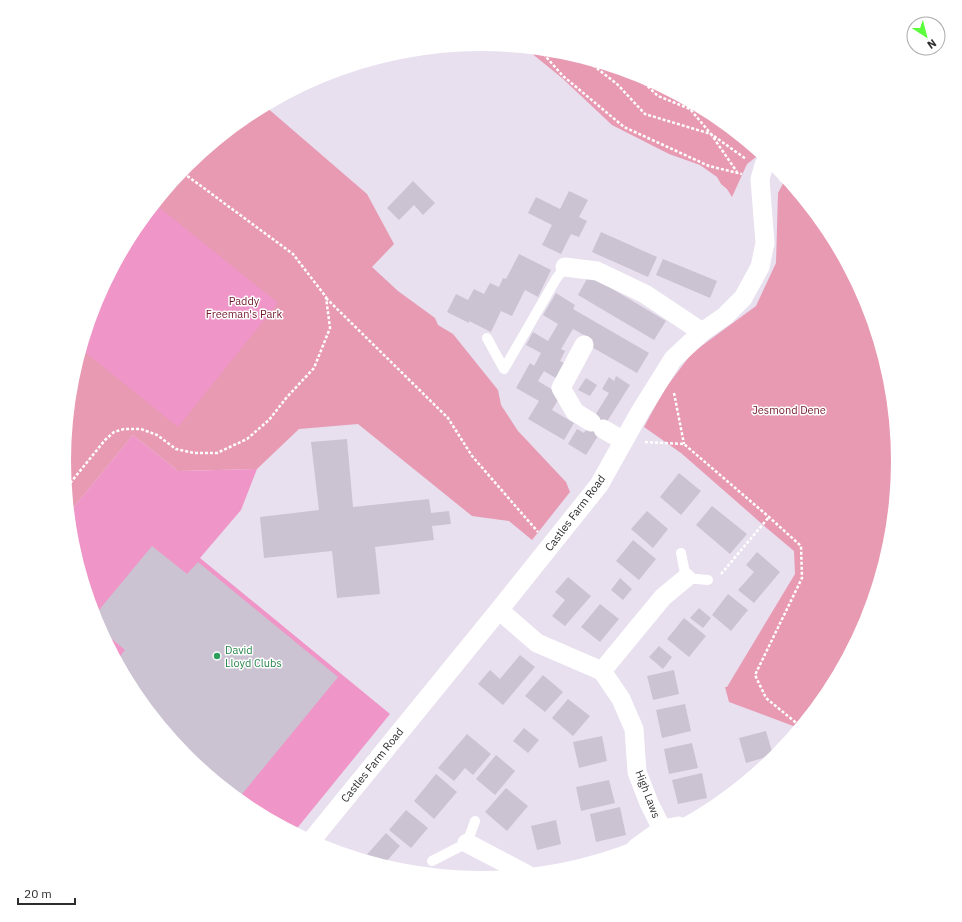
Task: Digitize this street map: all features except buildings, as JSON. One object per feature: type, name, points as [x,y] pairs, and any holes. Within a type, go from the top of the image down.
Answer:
[{"type":"street","name":"Castles Farm Road","points":[[315,836],[599,486],[640,412],[673,358],[702,332],[725,316],[743,298],[760,267],[765,243],[760,179],[764,165]]},
{"type":"street","points":[[565,267],[597,271],[645,294],[702,332]]},
{"type":"street","points":[[584,345],[561,388],[575,412],[624,441]]},
{"type":"street","points":[[498,610],[537,644],[602,671],[663,597],[686,578]]},
{"type":"street","name":"High Laws","points":[[602,671],[621,699],[634,729],[638,772],[649,803],[669,825]]},
{"type":"street","points":[[467,843],[517,869]]},
{"type":"lane","points":[[487,338],[504,369],[556,279],[565,267]]},
{"type":"lane","points":[[681,553],[686,578],[708,580]]},
{"type":"lane","points":[[432,861],[467,843],[475,821]]},
{"type":"path","points":[[546,57],[563,76],[624,127],[709,166],[737,172],[711,134],[690,109],[658,96],[648,87]]},
{"type":"path","points":[[596,68],[617,84],[645,114],[711,134],[746,159]]},
{"type":"path","points":[[187,176],[293,254],[326,297],[448,418],[472,456],[550,546]]},
{"type":"path","points":[[72,482],[105,440],[114,432],[124,429],[141,429],[157,435],[176,449],[194,453],[217,453],[247,439],[269,420],[314,368],[330,328],[326,297]]},
{"type":"path","points":[[668,366],[684,444]]},
{"type":"path","points":[[624,441],[684,444],[770,517],[801,546],[802,578],[755,675],[766,698],[796,723]]},
{"type":"path","points":[[708,580],[717,579],[770,517]]},
{"type":"green space","points":[[533,55],[587,65],[638,82],[662,93],[709,120],[731,136],[756,157],[747,164],[732,197],[717,177],[700,165],[669,154],[612,125],[562,78]]},
{"type":"green space","name":"Paddy Freeman's Park","points":[[270,110],[367,194],[394,244],[372,267],[398,291],[435,318],[438,325],[453,334],[498,390],[501,405],[518,431],[566,482],[570,492],[532,540],[509,521],[472,516],[358,424],[299,429],[257,469],[178,471],[133,435],[74,507],[71,461],[72,434],[79,381],[93,329],[113,280],[140,233],[156,211],[191,171],[231,136]]},
{"type":"green space","name":"Jesmond Dene","points":[[783,184],[806,211],[836,256],[860,304],[877,355],[883,381],[890,434],[891,461],[890,488],[883,541],[877,567],[860,618],[849,642],[822,689],[793,726],[729,702],[725,687],[727,687],[795,574],[794,551],[681,453],[644,427],[664,390],[692,353],[756,306],[776,263],[778,193]]},
{"type":"green space","points":[[159,207],[278,303],[178,427],[86,353],[102,304],[113,280],[140,233]]},
{"type":"green space","name":"David Lloyd Clubs","points":[[133,435],[178,471],[257,469],[241,510],[200,558],[390,714],[298,828],[253,802],[211,769],[191,751],[173,731],[140,689],[113,642],[102,618],[85,567],[79,541],[74,507]]},
{"type":"place","name":"David Lloyd Clubs","points":[[217,656]]}]
